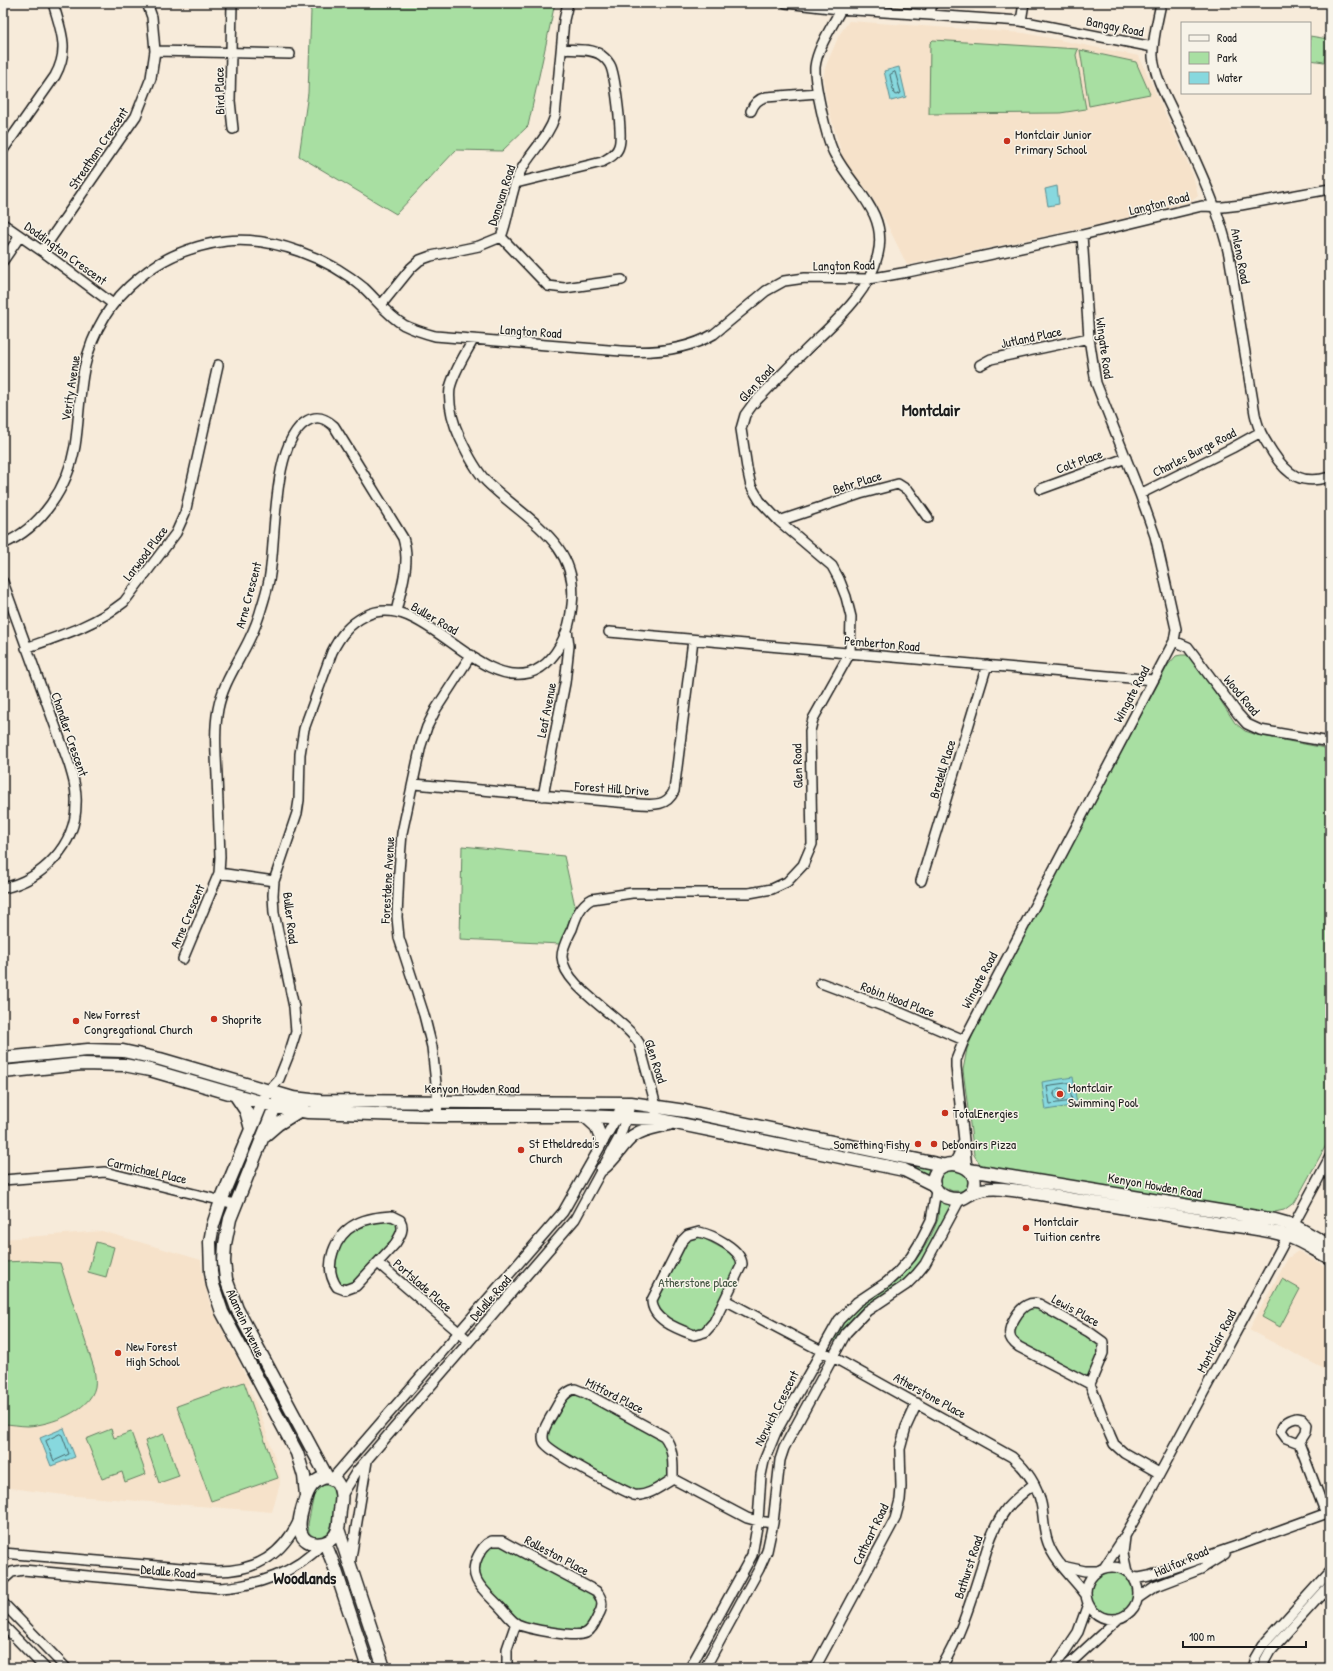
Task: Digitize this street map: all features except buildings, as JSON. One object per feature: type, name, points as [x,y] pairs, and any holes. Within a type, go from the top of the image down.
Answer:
[{"type":"street","points":[[3,150],[62,64],[63,37],[53,3]]},
{"type":"street","name":"Streatham Crescent","points":[[42,251],[136,116],[151,78],[155,51],[152,17],[147,3]]},
{"type":"street","name":"Bird Place","points":[[232,3],[230,101],[233,129]]},
{"type":"street","name":"Donovan Road","points":[[382,305],[411,268],[420,260],[431,256],[479,246],[501,238],[516,184],[526,162],[553,124],[564,20],[568,3]]},
{"type":"street","name":"Bangay Road","points":[[786,3],[842,9],[1020,21],[1153,47]]},
{"type":"street","points":[[930,14],[932,3]]},
{"type":"street","points":[[1020,21],[1024,3]]},
{"type":"street","name":"Anleno Road","points":[[1162,3],[1153,47],[1156,74],[1215,206],[1223,230],[1229,255],[1254,414],[1260,433],[1282,467],[1292,475],[1303,480],[1315,480],[1330,477]]},
{"type":"street","name":"Glen Road","points":[[654,1124],[656,1106],[640,1047],[636,1038],[575,981],[566,969],[562,956],[567,940],[582,908],[587,902],[632,893],[749,893],[780,885],[795,875],[803,865],[812,844],[811,725],[850,653],[852,617],[846,597],[835,572],[825,560],[780,521],[760,501],[751,486],[742,439],[742,422],[753,404],[845,310],[868,279],[878,255],[880,241],[876,216],[870,204],[839,162],[832,149],[818,93],[815,67],[818,55],[842,9]]},
{"type":"street","points":[[516,184],[602,162],[614,154],[619,146],[620,130],[611,67],[606,59],[596,52],[562,49]]},
{"type":"street","name":"Bird Place","points":[[155,51],[290,54]]},
{"type":"street","points":[[750,111],[759,99],[766,97],[818,93]]},
{"type":"street","name":"Langton Road","points":[[382,305],[392,316],[404,325],[417,331],[435,336],[628,351],[670,349],[693,344],[714,334],[766,291],[784,281],[805,278],[868,279],[1082,235],[1202,206],[1241,205],[1330,189]]},
{"type":"street","name":"Doddington Crescent","points":[[3,224],[113,304]]},
{"type":"street","name":"Wingate Road","points":[[968,1169],[956,1060],[964,1040],[1174,642],[1176,629],[1159,548],[1140,494],[1096,383],[1089,338],[1082,235]]},
{"type":"street","points":[[3,261],[20,236]]},
{"type":"street","points":[[501,238],[548,286],[564,288],[622,280]]},
{"type":"street","name":"Verity Avenue","points":[[3,544],[27,531],[45,512],[58,494],[68,471],[75,447],[84,369],[90,348],[102,319],[113,304],[121,294],[148,270],[166,260],[202,246],[240,240],[281,245],[310,256],[342,272],[363,287],[382,305]]},
{"type":"street","name":"Jutland Place","points":[[980,364],[991,359],[1089,338]]},
{"type":"street","name":"Buller Road","points":[[268,1091],[279,1079],[294,1040],[296,1025],[274,913],[274,881],[297,813],[299,800],[300,754],[304,729],[332,652],[342,633],[359,619],[378,611],[396,612],[410,617],[429,627],[491,668],[501,672],[524,674],[542,667],[552,658],[567,629],[571,612],[573,588],[571,574],[565,557],[544,532],[486,480],[472,461],[453,420],[450,399],[452,381],[473,340]]},
{"type":"street","name":"Larwood Place","points":[[26,648],[71,632],[93,622],[124,602],[176,533],[185,513],[218,365]]},
{"type":"street","name":"Arne Crescent","points":[[183,959],[219,873],[220,857],[216,740],[218,708],[228,678],[250,640],[262,607],[269,581],[280,476],[286,451],[297,430],[312,418],[328,420],[334,426],[403,538],[406,547],[406,565],[396,612]]},
{"type":"street","name":"Charles Burge Road","points":[[1140,494],[1260,433]]},
{"type":"street","name":"Colt Place","points":[[1042,489],[1126,458]]},
{"type":"street","name":"Behr Place","points":[[780,521],[860,494],[898,484],[909,491],[928,518]]},
{"type":"street","name":"Chandler Crescent","points":[[3,582],[69,764],[74,782],[76,805],[72,828],[68,838],[51,863],[22,882],[3,888]]},
{"type":"street","name":"Leaf Avenue","points":[[543,796],[565,682],[569,646],[567,629]]},
{"type":"street","name":"Pemberton Road","points":[[609,632],[1153,680]]},
{"type":"street","name":"Forest Hill Drive","points":[[414,784],[543,796],[660,804],[671,798],[674,791],[693,640]]},
{"type":"street","name":"Wood Road","points":[[1174,642],[1182,644],[1193,652],[1238,714],[1250,726],[1260,730],[1330,742]]},
{"type":"street","name":"Forestdene Avenue","points":[[437,1116],[438,1102],[432,1047],[403,951],[398,928],[398,890],[402,833],[414,784],[421,745],[427,727],[436,709],[471,656]]},
{"type":"street","name":"Bredell Place","points":[[921,881],[987,665]]},
{"type":"street","points":[[219,873],[274,881]]},
{"type":"street","name":"Robin Hood Place","points":[[821,984],[901,1013],[964,1040]]},
{"type":"street","name":"Kenyon Howden Road","points":[[3,1058],[88,1050],[123,1051],[160,1059],[293,1098],[320,1101],[627,1102],[656,1106],[948,1165]]},
{"type":"street","points":[[3,1072],[82,1064],[119,1065],[150,1070],[236,1096],[299,1111],[437,1116],[622,1117],[654,1124],[675,1123],[904,1170],[935,1188],[944,1196],[966,1196],[975,1183],[973,1174],[968,1169],[948,1165],[935,1172],[935,1188]]},
{"type":"street","name":"Buller Road","points":[[279,1079],[280,1094]]},
{"type":"street","name":"Alamein Avenue","points":[[268,1091],[221,1201],[213,1225],[210,1242],[210,1267],[213,1285],[227,1322],[297,1453],[303,1470],[306,1494]]},
{"type":"street","name":"Alamein Avenue","points":[[280,1094],[236,1204],[227,1231],[224,1262],[230,1293],[237,1309],[330,1478]]},
{"type":"street","points":[[236,1096],[246,1111],[251,1129]]},
{"type":"street","name":"Delalle Road","points":[[342,1495],[357,1471],[575,1219],[620,1136],[622,1117],[627,1102]]},
{"type":"street","points":[[262,1138],[278,1124],[299,1111]]},
{"type":"street","points":[[585,1116],[596,1126],[602,1141]]},
{"type":"street","name":"Delalle Road","points":[[330,1478],[459,1333],[563,1212],[602,1141],[622,1117]]},
{"type":"street","points":[[602,1169],[612,1162],[632,1137],[654,1124]]},
{"type":"street","name":"Wingate Road","points":[[948,1165],[958,1156],[964,1140]]},
{"type":"street","name":"Montclair Road","points":[[1101,1570],[1125,1536],[1330,1157]]},
{"type":"street","name":"Kenyon Howden Road","points":[[968,1169],[1275,1220],[1330,1258]]},
{"type":"street","name":"Carmichael Place","points":[[3,1180],[105,1172],[236,1204]]},
{"type":"street","points":[[1015,1191],[1017,1177]]},
{"type":"street","name":"Norwich Crescent","points":[[690,1668],[752,1555],[758,1521],[761,1475],[769,1446],[839,1320],[847,1310],[887,1282],[911,1257],[929,1228],[935,1188]]},
{"type":"street","name":"Kenyon Howden Road","points":[[966,1196],[994,1189],[1015,1191],[1290,1231],[1330,1246]]},
{"type":"street","points":[[1103,1204],[1104,1191]]},
{"type":"street","name":"Norwich Crescent","points":[[705,1668],[764,1560],[770,1542],[780,1460],[784,1448],[846,1333],[853,1323],[867,1311],[906,1285],[920,1269],[966,1196]]},
{"type":"street","name":"Portslade Place","points":[[387,1216],[396,1217],[402,1223],[402,1232],[395,1244],[378,1263],[353,1288],[341,1289],[337,1287],[332,1278],[330,1264],[333,1250],[340,1237],[347,1230],[355,1224],[367,1220],[387,1216]]},
{"type":"street","points":[[699,1232],[704,1233],[735,1250],[740,1256],[742,1264],[741,1269],[725,1300],[709,1329],[700,1334],[694,1335],[686,1332],[661,1318],[654,1312],[652,1304],[653,1298],[682,1241],[688,1235],[699,1232]]},
{"type":"street","name":"Portslade Place","points":[[378,1263],[469,1341]]},
{"type":"street","name":"Atherstone Place","points":[[725,1300],[917,1403],[1012,1457],[1021,1464],[1034,1484],[1041,1504],[1048,1543],[1053,1554],[1087,1599]]},
{"type":"street","name":"Lewis Place","points":[[1030,1304],[1039,1304],[1100,1338],[1104,1346],[1103,1353],[1090,1384],[1014,1343],[1009,1334],[1010,1328],[1024,1307],[1030,1304]]},
{"type":"street","points":[[1090,1384],[1114,1444],[1124,1453],[1159,1473]]},
{"type":"street","name":"Mitford Place","points":[[571,1390],[580,1390],[664,1436],[668,1441],[672,1452],[673,1480],[648,1493],[639,1496],[634,1495],[550,1449],[543,1440],[544,1431],[564,1396],[571,1390]]},
{"type":"street","name":"Cathcart Road","points":[[815,1668],[895,1519],[900,1500],[901,1487],[900,1449],[906,1427],[917,1403]]},
{"type":"street","points":[[1299,1443],[1328,1513]]},
{"type":"street","points":[[350,1564],[367,1460]]},
{"type":"street","points":[[321,1478],[330,1478],[339,1485],[342,1495],[338,1529],[332,1539],[323,1543],[311,1543],[303,1538],[300,1528],[300,1518],[306,1494],[313,1484],[321,1478]]},
{"type":"street","points":[[673,1480],[728,1509],[758,1521],[773,1523]]},
{"type":"street","name":"Bathurst Road","points":[[941,1668],[956,1641],[966,1618],[995,1527],[1006,1509],[1014,1500],[1034,1484]]},
{"type":"street","name":"Halifax Road","points":[[1101,1570],[1120,1568],[1139,1578],[1148,1576],[1328,1513]]},
{"type":"street","name":"Delalle Road","points":[[3,1553],[210,1571],[234,1571],[245,1569],[267,1559],[282,1546],[292,1534],[300,1518]]},
{"type":"street","points":[[338,1529],[384,1668]]},
{"type":"street","name":"Montclair Road","points":[[1125,1536],[1123,1553],[1129,1574]]},
{"type":"street","name":"Rolleston Place","points":[[492,1541],[502,1542],[511,1546],[590,1588],[600,1596],[602,1602],[601,1610],[591,1629],[583,1634],[559,1632],[516,1623],[481,1587],[474,1575],[473,1569],[479,1555],[485,1546],[492,1541]]},
{"type":"street","points":[[323,1543],[335,1568],[368,1668]]},
{"type":"street","name":"Delalle Road","points":[[3,1580],[12,1572],[23,1570],[219,1588],[236,1587],[254,1584],[284,1572],[313,1554],[323,1543]]},
{"type":"street","name":"Halifax Road","points":[[1065,1668],[1118,1618],[1131,1611],[1138,1598],[1154,1587],[1201,1569],[1234,1547]]},
{"type":"street","points":[[1062,1566],[1085,1571],[1101,1570]]},
{"type":"street","points":[[1054,1668],[1078,1632],[1087,1599],[1088,1582],[1101,1570]]},
{"type":"street","points":[[1252,1668],[1255,1658],[1262,1646],[1330,1571]]},
{"type":"street","points":[[1129,1574],[1138,1590],[1138,1598]]},
{"type":"street","points":[[1263,1668],[1264,1662],[1270,1651],[1330,1586]]},
{"type":"street","points":[[1087,1599],[1097,1615],[1104,1618],[1118,1618]]},
{"type":"street","points":[[3,1603],[66,1668]]},
{"type":"street","points":[[348,1608],[364,1604]]},
{"type":"street","points":[[724,1607],[736,1613]]},
{"type":"street","points":[[507,1668],[507,1649],[516,1623]]},
{"type":"street","points":[[3,1625],[45,1668]]},
{"type":"shaded area","name":"Montclair Junior Primary School","points":[[849,21],[1024,33],[1139,56],[1193,175],[1198,196],[1192,201],[1110,222],[907,265],[885,220],[870,194],[844,162],[828,107],[823,79],[825,68],[839,35]]},
{"type":"shaded area","name":"New Forest High School","points":[[102,1231],[201,1260],[203,1277],[211,1307],[250,1384],[248,1385],[262,1418],[280,1475],[280,1484],[272,1512],[64,1495],[3,1487],[3,1239]]},
{"type":"shaded area","points":[[1298,1251],[1330,1269],[1330,1372],[1249,1330],[1288,1258]]},
{"type":"green space","points":[[306,3],[555,3],[528,126],[502,151],[456,150],[396,214],[299,156],[308,93],[311,11]]},
{"type":"green space","points":[[1311,36],[1328,39],[1324,62],[1311,60]]},
{"type":"green space","points":[[933,40],[1078,49],[1076,55],[1086,109],[1060,113],[929,114],[930,43]]},
{"type":"green space","points":[[1080,50],[1136,62],[1150,94],[1089,106]]},
{"type":"green space","points":[[1187,655],[1195,661],[1235,723],[1245,731],[1257,735],[1330,749],[1330,1138],[1295,1202],[1284,1210],[1275,1212],[1260,1211],[986,1167],[980,1164],[974,1155],[963,1070],[967,1049],[983,1010],[1168,665],[1176,656]]},
{"type":"green space","points":[[462,846],[564,856],[575,906],[560,944],[460,939]]},
{"type":"green space","points":[[668,1113],[929,1168],[927,1176],[667,1115]]},
{"type":"green space","points":[[955,1171],[961,1172],[969,1178],[969,1187],[962,1191],[952,1191],[941,1185],[940,1181],[943,1174]]},
{"type":"green space","points":[[940,1201],[951,1206],[932,1244],[918,1265],[898,1284],[860,1310],[853,1317],[836,1341],[832,1341],[841,1325],[851,1312],[900,1276],[918,1257],[928,1241],[938,1219]]},
{"type":"green space","points":[[389,1220],[398,1225],[398,1236],[352,1286],[346,1287],[337,1282],[335,1263],[340,1246],[344,1239],[350,1232],[367,1223]]},
{"type":"green space","name":"Atherstone place","points":[[699,1236],[733,1254],[736,1257],[738,1268],[705,1328],[700,1331],[691,1331],[659,1314],[655,1306],[657,1295],[687,1241],[690,1238]]},
{"type":"green space","points":[[96,1242],[114,1247],[106,1277],[88,1272]]},
{"type":"green space","points":[[28,1261],[60,1263],[94,1368],[95,1387],[92,1396],[77,1410],[58,1420],[28,1426],[3,1424],[3,1262]]},
{"type":"green space","points":[[1282,1279],[1300,1289],[1280,1327],[1262,1317]]},
{"type":"green space","points":[[1032,1305],[1095,1338],[1101,1349],[1090,1374],[1084,1378],[1016,1342],[1012,1329],[1028,1307]]},
{"type":"green space","points":[[244,1382],[278,1478],[211,1501],[177,1406]]},
{"type":"green space","points":[[573,1395],[579,1395],[665,1441],[670,1469],[668,1478],[652,1488],[634,1492],[552,1447],[547,1440],[547,1433],[566,1398]]},
{"type":"green space","points":[[111,1429],[114,1438],[131,1432],[146,1474],[125,1482],[122,1472],[102,1479],[86,1439]]},
{"type":"green space","points":[[164,1434],[179,1476],[159,1483],[145,1441]]},
{"type":"green space","points":[[324,1485],[332,1487],[336,1493],[335,1508],[328,1534],[325,1537],[316,1538],[309,1533],[308,1524],[315,1490]]},
{"type":"green space","points":[[494,1545],[504,1546],[591,1594],[597,1603],[597,1608],[587,1626],[581,1631],[573,1632],[529,1625],[516,1618],[480,1580],[477,1568],[489,1547]]},
{"type":"green space","points":[[1112,1572],[1127,1578],[1133,1593],[1127,1608],[1112,1614],[1097,1608],[1091,1593],[1097,1578]]},
{"type":"water","points":[[899,67],[906,97],[891,101],[884,71]]},
{"type":"water","points":[[1057,186],[1059,204],[1048,206],[1045,189]]},
{"type":"water","name":"Montclair Swimming Pool","points":[[1073,1077],[1077,1105],[1046,1110],[1042,1082]]},
{"type":"water","points":[[64,1428],[75,1457],[51,1466],[40,1438]]},
{"type":"place","name":"Montclair Junior Primary School","points":[[1007,141]]},
{"type":"place","name":"Shoprite","points":[[214,1019]]},
{"type":"place","name":"New Forrest Congregational Church","points":[[76,1021]]},
{"type":"place","name":"Montclair Swimming Pool","points":[[1060,1094]]},
{"type":"place","name":"TotalEnergies","points":[[945,1113]]},
{"type":"place","name":"Something Fishy","points":[[918,1144]]},
{"type":"place","name":"Debonairs Pizza","points":[[934,1144]]},
{"type":"place","name":"St Etheldreda's Church","points":[[521,1150]]},
{"type":"place","name":"Montclair Tuition centre","points":[[1026,1228]]},
{"type":"place","name":"New Forest High School","points":[[118,1353]]},
{"type":"district","name":"Montclair","points":[[931,410]]},
{"type":"district","name":"Woodlands","points":[[305,1578]]}]
